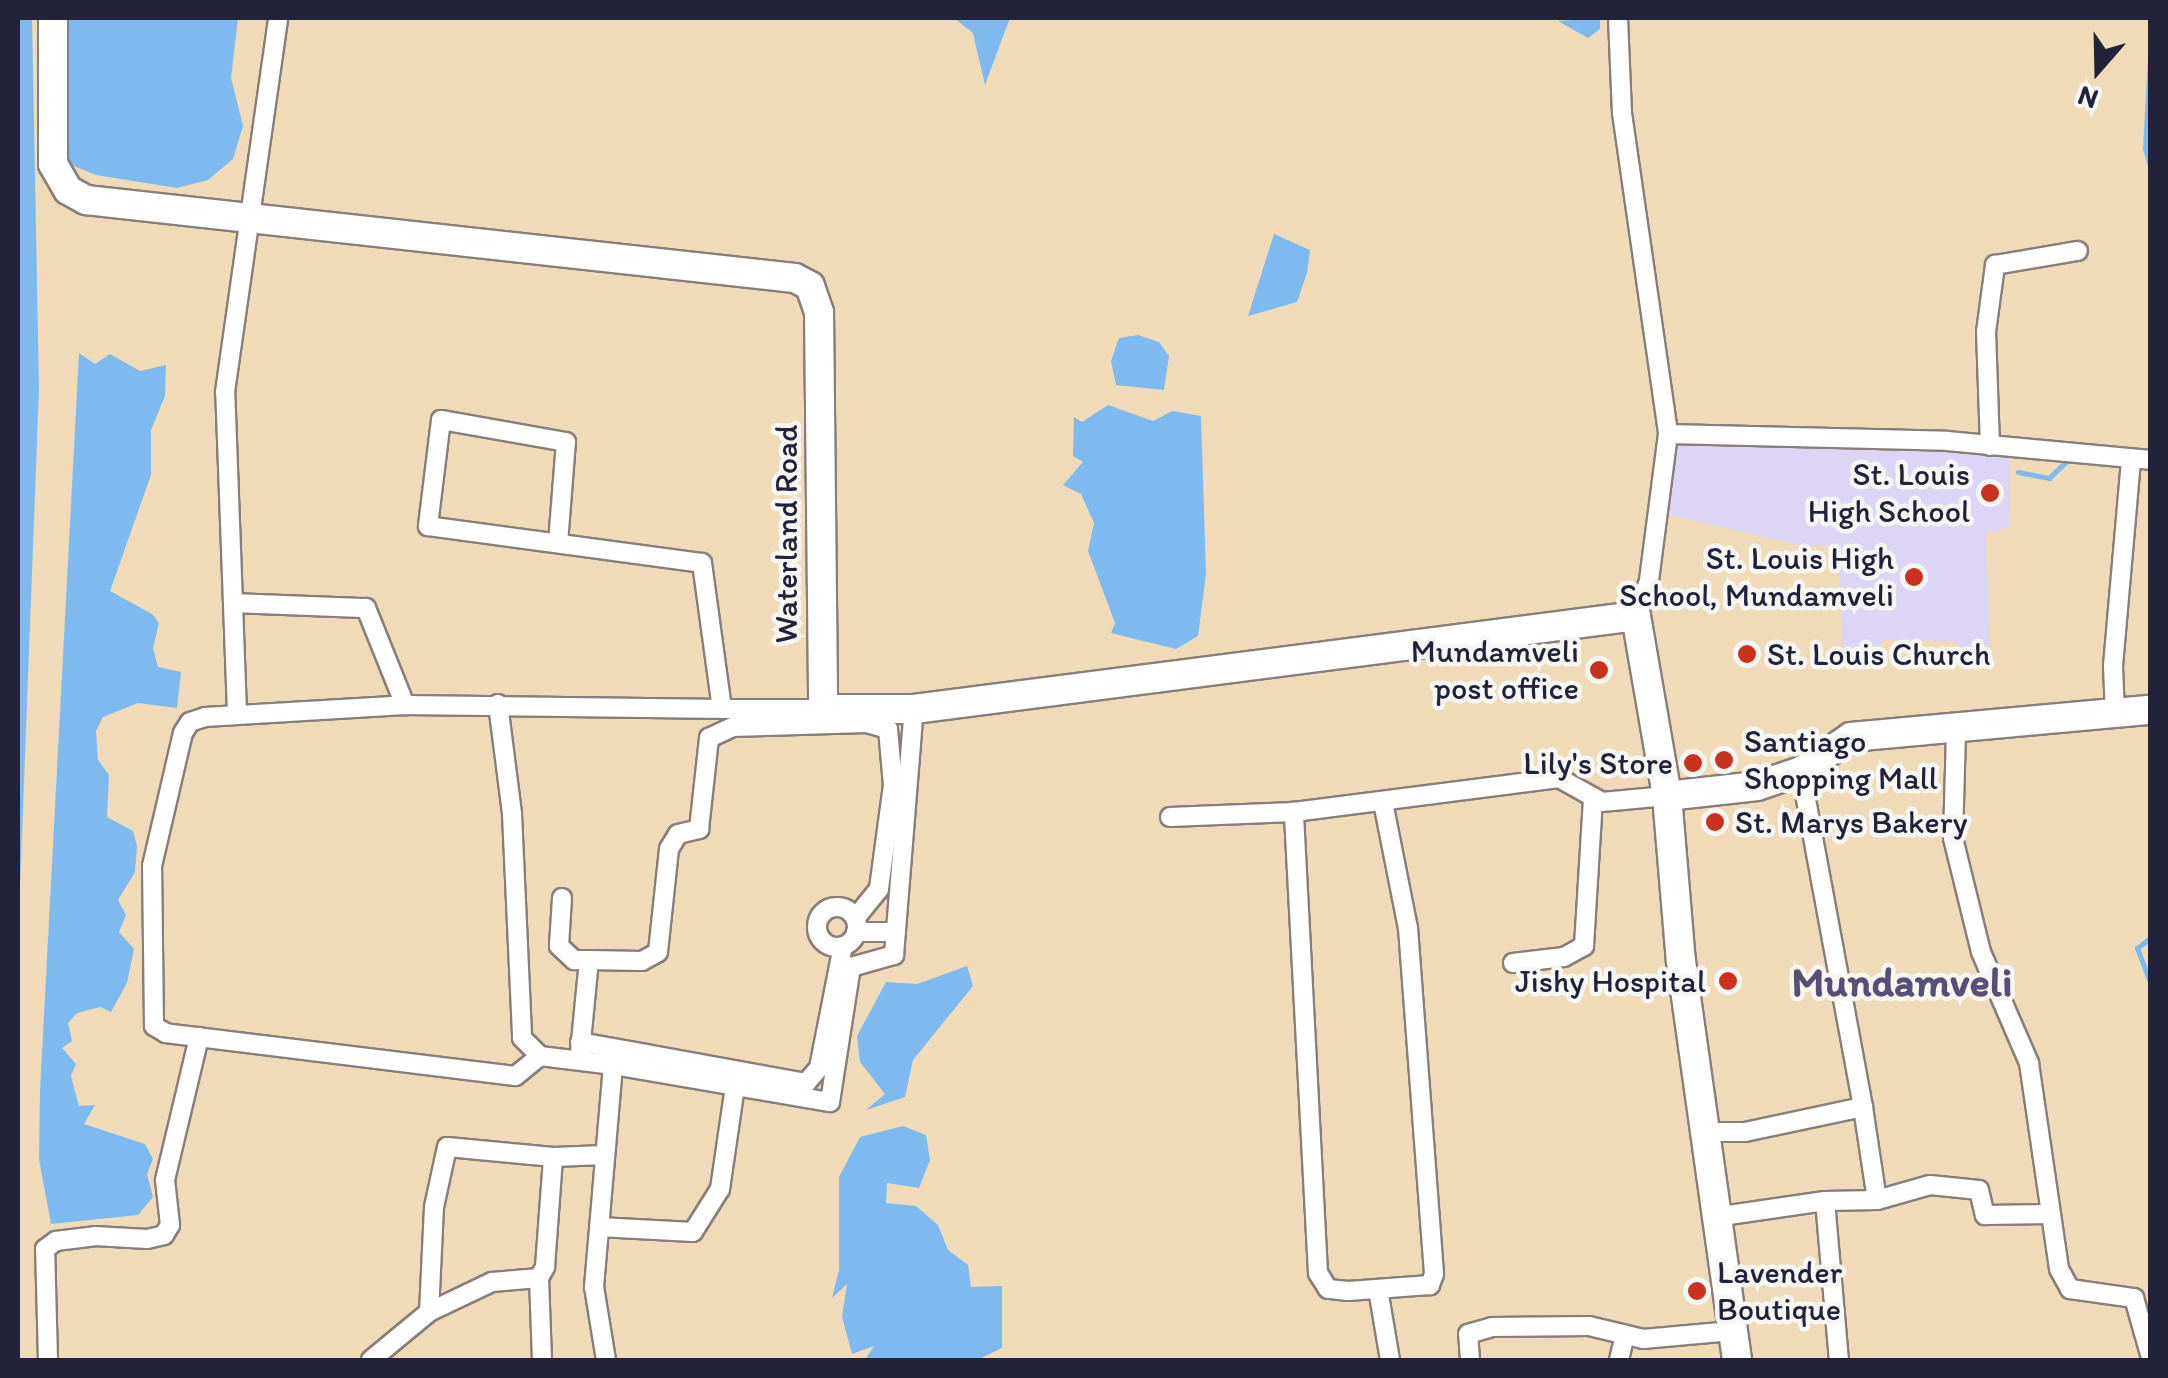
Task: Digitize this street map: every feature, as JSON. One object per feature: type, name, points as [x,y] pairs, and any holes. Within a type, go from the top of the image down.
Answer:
[{"type":"main road","name":"Waterland Road","points":[[53,18],[53,164],[68,190],[86,200],[795,278],[810,286],[819,312],[822,709]]},
{"type":"main road","points":[[822,709],[914,710],[1636,616],[1666,796],[1704,1132],[1737,1360]]},
{"type":"main road","points":[[1666,796],[1757,786],[1801,772],[1851,737],[1956,732],[2150,710]]},
{"type":"street","points":[[236,713],[225,392],[278,18]]},
{"type":"street","points":[[1618,18],[1622,113],[1668,434],[1649,581],[1636,616]]},
{"type":"street","points":[[1990,446],[1986,332],[1995,265],[2078,251]]},
{"type":"street","points":[[558,544],[566,442],[441,420],[428,526],[702,564],[722,709]]},
{"type":"street","points":[[1668,434],[1990,446],[2150,460]]},
{"type":"street","points":[[2115,714],[2113,666],[2131,459]]},
{"type":"street","points":[[234,603],[366,608],[405,705]]},
{"type":"street","points":[[498,704],[512,814],[520,1022],[522,1038],[540,1056]]},
{"type":"street","points":[[562,898],[558,946],[574,960],[642,961],[658,952],[669,848],[678,834],[699,829],[709,738],[733,726],[867,723],[888,729],[893,785],[879,888],[851,932],[822,1056],[806,1083],[580,1052],[540,1056],[515,1076],[199,1037],[154,1026],[152,866],[182,734],[190,722],[236,713],[405,705],[822,709]]},
{"type":"street","points":[[580,1052],[613,1065],[830,1102],[851,966],[894,955],[914,710]]},
{"type":"street","points":[[1956,732],[1954,838],[1981,952],[2029,1063],[2059,1269],[2070,1289],[2134,1298],[2150,1354]]},
{"type":"street","points":[[1801,772],[1877,1200]]},
{"type":"street","points":[[1170,818],[1294,812],[1559,778],[1593,797],[1618,804],[1666,796]]},
{"type":"street","points":[[1513,963],[1564,957],[1584,946],[1593,797]]},
{"type":"street","points":[[1294,812],[1318,1273],[1328,1288],[1430,1285],[1434,1274],[1408,928],[1382,802]]},
{"type":"street","points":[[851,932],[896,932]]},
{"type":"street","points":[[580,1052],[589,960]]},
{"type":"street","points":[[48,1360],[46,1249],[56,1240],[95,1236],[147,1239],[164,1235],[170,1225],[165,1180],[199,1037]]},
{"type":"street","points":[[606,1360],[594,1287],[613,1065]]},
{"type":"street","points":[[598,1227],[693,1232],[720,1189],[735,1086]]},
{"type":"street","points":[[1704,1132],[1744,1132],[1863,1107]]},
{"type":"street","points":[[429,1312],[434,1207],[447,1147],[553,1157],[605,1155]]},
{"type":"street","points":[[542,1360],[539,1278],[553,1157]]},
{"type":"street","points":[[1715,1217],[1825,1201],[1877,1200],[1930,1185],[1979,1190],[1985,1214],[2051,1214]]},
{"type":"street","points":[[1825,1201],[1839,1360]]},
{"type":"street","points":[[370,1360],[429,1312],[492,1282],[539,1278]]},
{"type":"street","points":[[1378,1289],[1390,1360]]},
{"type":"street","points":[[1470,1360],[1468,1334],[1492,1327],[1589,1326],[1625,1335],[1732,1330]]},
{"type":"street","points":[[1619,1360],[1625,1335]]},
{"type":"shaded area","name":"St. Louis High School, Mundamveli","points":[[1671,435],[2010,443],[2009,527],[1986,533],[1990,654],[1978,662],[1953,641],[1883,640],[1872,659],[1842,654],[1839,546],[1804,546],[1660,513]]},
{"type":"water","points":[[18,18],[32,18],[39,389],[18,939]]},
{"type":"water","points":[[61,18],[238,18],[231,78],[243,126],[233,159],[208,180],[177,188],[96,175],[66,163]]},
{"type":"water","points":[[954,18],[1010,18],[985,85],[973,33]]},
{"type":"water","points":[[1600,18],[1600,29],[1588,38],[1558,21]]},
{"type":"water","points":[[1274,234],[1310,250],[1307,273],[1297,302],[1248,316]]},
{"type":"water","points":[[1138,335],[1159,342],[1169,356],[1164,390],[1116,385],[1111,361],[1119,338]]},
{"type":"water","points":[[79,353],[95,364],[110,354],[140,371],[166,365],[165,396],[151,430],[151,475],[110,591],[152,614],[159,623],[153,648],[158,667],[181,672],[177,708],[138,703],[103,717],[96,731],[98,760],[109,775],[107,817],[133,831],[137,846],[135,872],[118,900],[126,915],[119,932],[134,949],[127,983],[111,1012],[100,1007],[77,1013],[68,1023],[72,1041],[62,1048],[76,1064],[71,1076],[79,1106],[95,1105],[84,1124],[145,1144],[153,1159],[147,1174],[153,1197],[138,1215],[51,1224],[39,1159],[40,1091]]},
{"type":"water","points":[[1108,405],[1153,421],[1172,411],[1201,416],[1206,574],[1198,636],[1176,649],[1111,633],[1115,623],[1088,551],[1094,523],[1081,494],[1063,485],[1083,462],[1073,456],[1074,417],[1082,422]]},
{"type":"water","points":[[967,966],[973,986],[913,1060],[905,1097],[866,1110],[885,1094],[860,1062],[857,1036],[886,982],[917,984]]},
{"type":"water","points":[[903,1126],[926,1135],[930,1160],[919,1188],[887,1183],[886,1203],[916,1206],[938,1225],[948,1250],[968,1265],[971,1287],[1002,1286],[1002,1348],[977,1360],[865,1360],[874,1346],[852,1354],[842,1317],[847,1284],[832,1298],[839,1270],[839,1177],[860,1137]]},
{"type":"waterway","points":[[2150,57],[2145,148],[2150,165]]},
{"type":"waterway","points":[[2018,472],[2049,478],[2071,457]]},
{"type":"waterway","points":[[2150,938],[2137,948],[2150,982]]},
{"type":"place","name":"St. Louis High School","points":[[1990,493]]},
{"type":"place","name":"St. Louis High School, Mundamveli","points":[[1914,577]]},
{"type":"place","name":"St. Louis Church","points":[[1747,654]]},
{"type":"place","name":"Mundamveli post office","points":[[1599,670]]},
{"type":"place","name":"Santiago Shopping Mall","points":[[1724,760]]},
{"type":"place","name":"Lily's Store","points":[[1693,763]]},
{"type":"place","name":"St. Marys Bakery","points":[[1715,822]]},
{"type":"place","name":"Jishy Hospital","points":[[1728,981]]},
{"type":"place","name":"Lavender Boutique","points":[[1697,1291]]},
{"type":"district","name":"Mundamveli","points":[[1902,982]]}]
